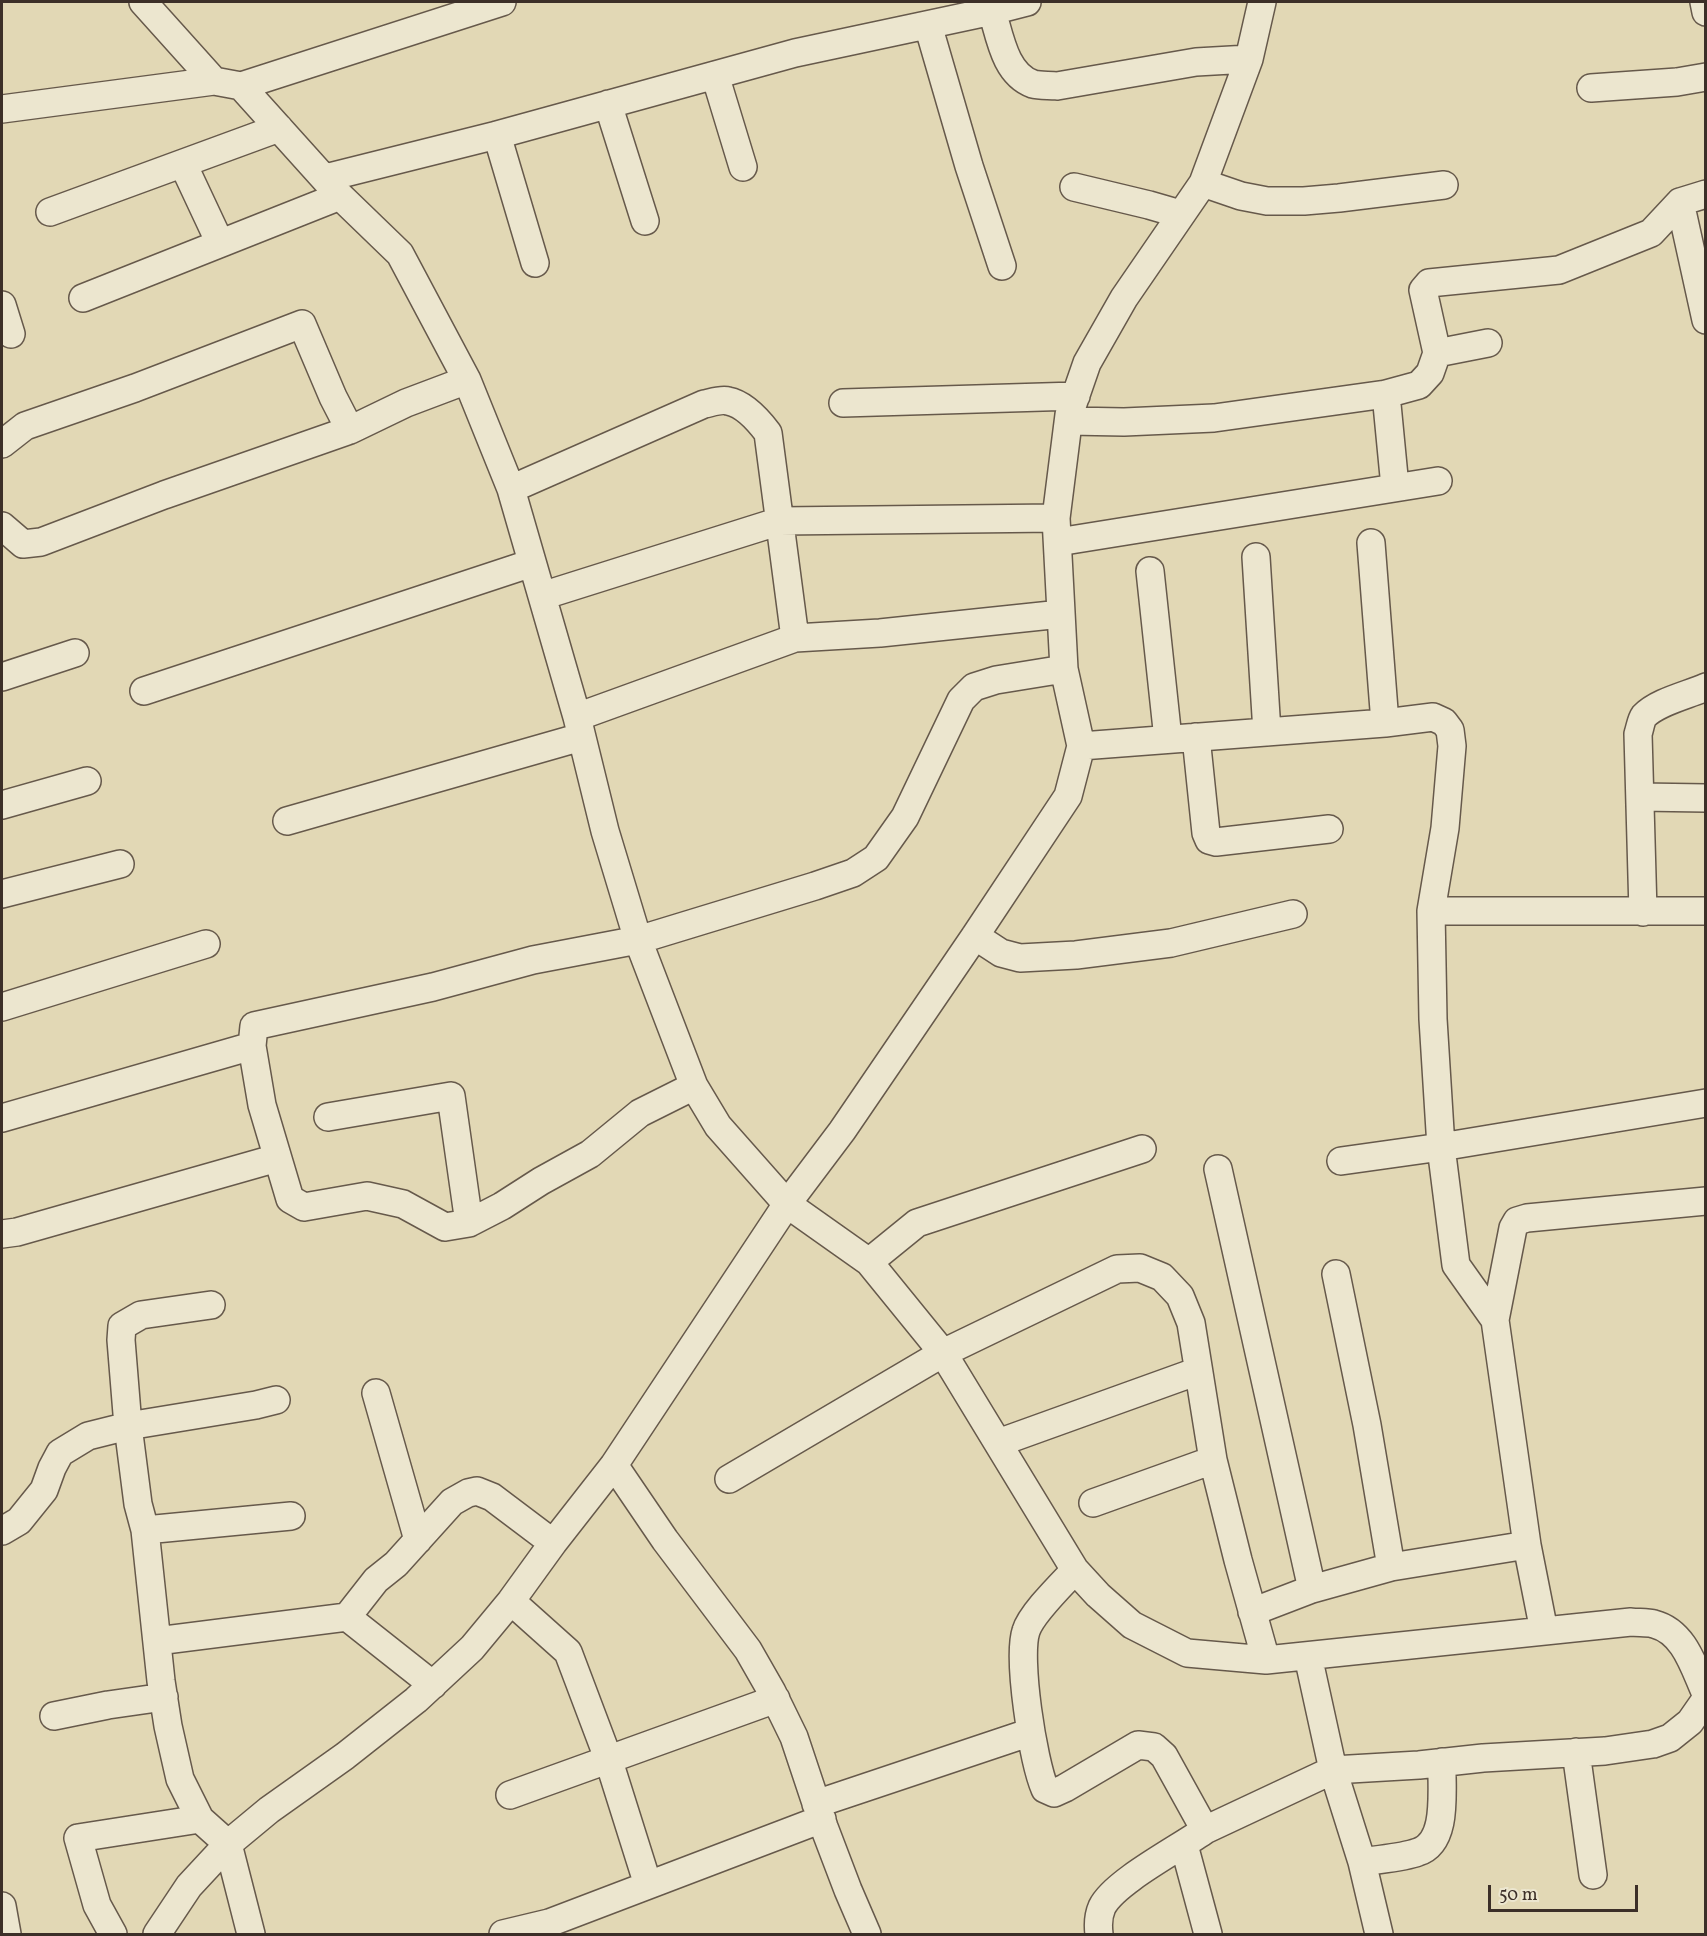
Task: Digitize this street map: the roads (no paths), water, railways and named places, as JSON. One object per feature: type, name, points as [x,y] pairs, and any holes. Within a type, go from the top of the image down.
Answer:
[{"type":"street","points":[[143,2],[214,81]]},
{"type":"street","points":[[83,298],[220,243],[332,187],[497,135],[795,53],[928,25],[991,7],[1027,2]]},
{"type":"street","points":[[157,1935],[189,1886],[228,1844],[269,1810],[345,1756],[416,1700],[472,1648],[511,1601],[614,1465],[787,1204],[842,1131],[1068,796],[1082,746],[1064,669],[1057,530],[1072,409],[1087,363],[1124,298],[1203,183],[1249,59],[1262,2]]},
{"type":"street","points":[[1704,2],[1706,12]]},
{"type":"street","points":[[2,109],[214,81],[241,86],[485,4]]},
{"type":"street","points":[[991,7],[1011,67],[1020,77],[1035,85],[1058,86],[1196,62],[1249,59]]},
{"type":"street","points":[[928,25],[965,155],[1002,266]]},
{"type":"street","points":[[715,75],[742,167]]},
{"type":"street","points":[[1591,88],[1677,82],[1706,77]]},
{"type":"street","points":[[241,86],[332,187],[400,254],[466,380],[512,489],[579,727],[605,831],[638,940],[694,1086],[718,1126],[787,1204],[869,1262],[944,1353],[1075,1570],[1098,1595],[1132,1624],[1187,1653],[1266,1660],[1631,1622],[1654,1624],[1668,1630],[1684,1646],[1706,1694]]},
{"type":"street","points":[[608,104],[645,221]]},
{"type":"street","points":[[50,212],[279,128]]},
{"type":"street","points":[[497,135],[535,263]]},
{"type":"street","points":[[183,164],[220,243]]},
{"type":"street","points":[[1203,183],[1241,196],[1267,201],[1339,198],[1444,185]]},
{"type":"street","points":[[1074,187],[1180,214]]},
{"type":"street","points":[[843,403],[1072,409],[1124,422],[1214,418],[1386,394],[1419,385],[1430,373],[1437,353],[1423,290],[1429,283],[1559,270],[1651,233],[1680,202],[1706,194]]},
{"type":"street","points":[[1680,202],[1706,320]]},
{"type":"street","points":[[2,305],[12,334]]},
{"type":"street","points":[[2,444],[25,426],[135,388],[302,324],[333,397],[350,430]]},
{"type":"street","points":[[1437,353],[1488,343]]},
{"type":"street","points":[[2,526],[23,544],[40,542],[164,495],[350,430],[406,403],[466,380]]},
{"type":"street","points":[[1386,394],[1395,488]]},
{"type":"street","points":[[512,489],[704,404],[727,400],[757,419],[768,434],[795,638]]},
{"type":"street","points":[[542,596],[780,520],[1057,530],[1438,481]]},
{"type":"street","points":[[1371,543],[1384,723]]},
{"type":"street","points":[[1256,557],[1267,732]]},
{"type":"street","points":[[144,691],[532,563]]},
{"type":"street","points":[[1150,571],[1168,739]]},
{"type":"street","points":[[287,820],[579,727],[795,638],[880,633],[1060,614]]},
{"type":"street","points":[[2,677],[75,653]]},
{"type":"street","points":[[694,1086],[640,1113],[590,1154],[502,1206],[469,1223],[445,1227],[403,1204],[367,1196],[304,1207],[290,1198],[262,1105],[252,1046],[254,1026],[433,987],[533,960],[638,940],[853,873],[876,858],[905,817],[961,700],[974,687],[996,680],[1064,669]]},
{"type":"street","points":[[1644,912],[1638,734],[1643,717],[1652,710],[1706,687]]},
{"type":"street","points":[[1082,746],[1384,723],[1433,717],[1444,722],[1450,730],[1452,746],[1445,828],[1431,911],[1433,1019],[1441,1147],[1456,1264],[1495,1320]]},
{"type":"street","points":[[1196,737],[1206,833],[1209,840],[1216,842],[1329,829]]},
{"type":"street","points":[[2,805],[87,781]]},
{"type":"street","points":[[1640,797],[1706,798]]},
{"type":"street","points":[[2,894],[120,864]]},
{"type":"street","points":[[1431,911],[1706,911]]},
{"type":"street","points":[[975,936],[1001,952],[1020,958],[1077,955],[1171,943],[1293,914]]},
{"type":"street","points":[[2,1007],[206,944]]},
{"type":"street","points":[[2,1118],[252,1046]]},
{"type":"street","points":[[328,1117],[451,1096],[469,1223]]},
{"type":"street","points":[[1341,1161],[1441,1147],[1706,1103]]},
{"type":"street","points":[[869,1262],[917,1223],[1142,1149]]},
{"type":"street","points":[[2,1234],[24,1230],[277,1158]]},
{"type":"street","points":[[1218,1169],[1312,1588]]},
{"type":"street","points":[[1544,1631],[1527,1545],[1495,1320],[1513,1228],[1518,1221],[1527,1218],[1706,1201]]},
{"type":"street","points":[[729,1479],[944,1353],[1117,1269],[1140,1268],[1162,1277],[1180,1296],[1191,1323],[1213,1460],[1266,1660]]},
{"type":"street","points":[[1336,1274],[1368,1425],[1391,1567]]},
{"type":"street","points":[[211,1305],[141,1315],[122,1326],[121,1340],[128,1426],[138,1504],[145,1530],[168,1726],[180,1779],[200,1819],[228,1844],[251,1935]]},
{"type":"street","points":[[998,1443],[1198,1371]]},
{"type":"street","points":[[376,1393],[418,1540]]},
{"type":"street","points":[[2,1531],[20,1521],[44,1490],[60,1453],[88,1436],[128,1426],[276,1400]]},
{"type":"street","points":[[1093,1503],[1213,1460]]},
{"type":"street","points":[[614,1465],[664,1540],[748,1650],[776,1699],[794,1737],[819,1812],[867,1935]]},
{"type":"street","points":[[158,1641],[347,1617],[376,1580],[396,1564],[452,1502],[461,1495],[477,1491],[492,1497],[553,1543]]},
{"type":"street","points":[[145,1530],[291,1516]]},
{"type":"street","points":[[1252,1612],[1312,1588],[1391,1567],[1527,1545]]},
{"type":"street","points":[[1075,1570],[1026,1629],[1023,1650],[1031,1732],[1041,1780],[1045,1789],[1054,1793],[1138,1744],[1154,1747],[1164,1756],[1195,1838],[1208,1935]]},
{"type":"street","points":[[511,1601],[568,1652],[608,1758],[648,1885]]},
{"type":"street","points":[[347,1617],[432,1685]]},
{"type":"street","points":[[1308,1656],[1333,1770],[1362,1862],[1379,1935]]},
{"type":"street","points":[[54,1716],[164,1696]]},
{"type":"street","points":[[510,1795],[776,1699]]},
{"type":"street","points":[[1100,1935],[1098,1924],[1102,1908],[1112,1894],[1135,1875],[1195,1838],[1333,1770],[1605,1751],[1653,1744],[1670,1738],[1690,1722],[1706,1699]]},
{"type":"street","points":[[503,1935],[549,1923],[648,1885],[819,1812],[1031,1732]]},
{"type":"street","points":[[1576,1752],[1593,1875]]},
{"type":"street","points":[[1362,1862],[1419,1852],[1433,1844],[1441,1824],[1442,1762]]},
{"type":"street","points":[[113,1935],[97,1905],[78,1838],[200,1819]]},
{"type":"street","points":[[2,1906],[7,1935]]}]
